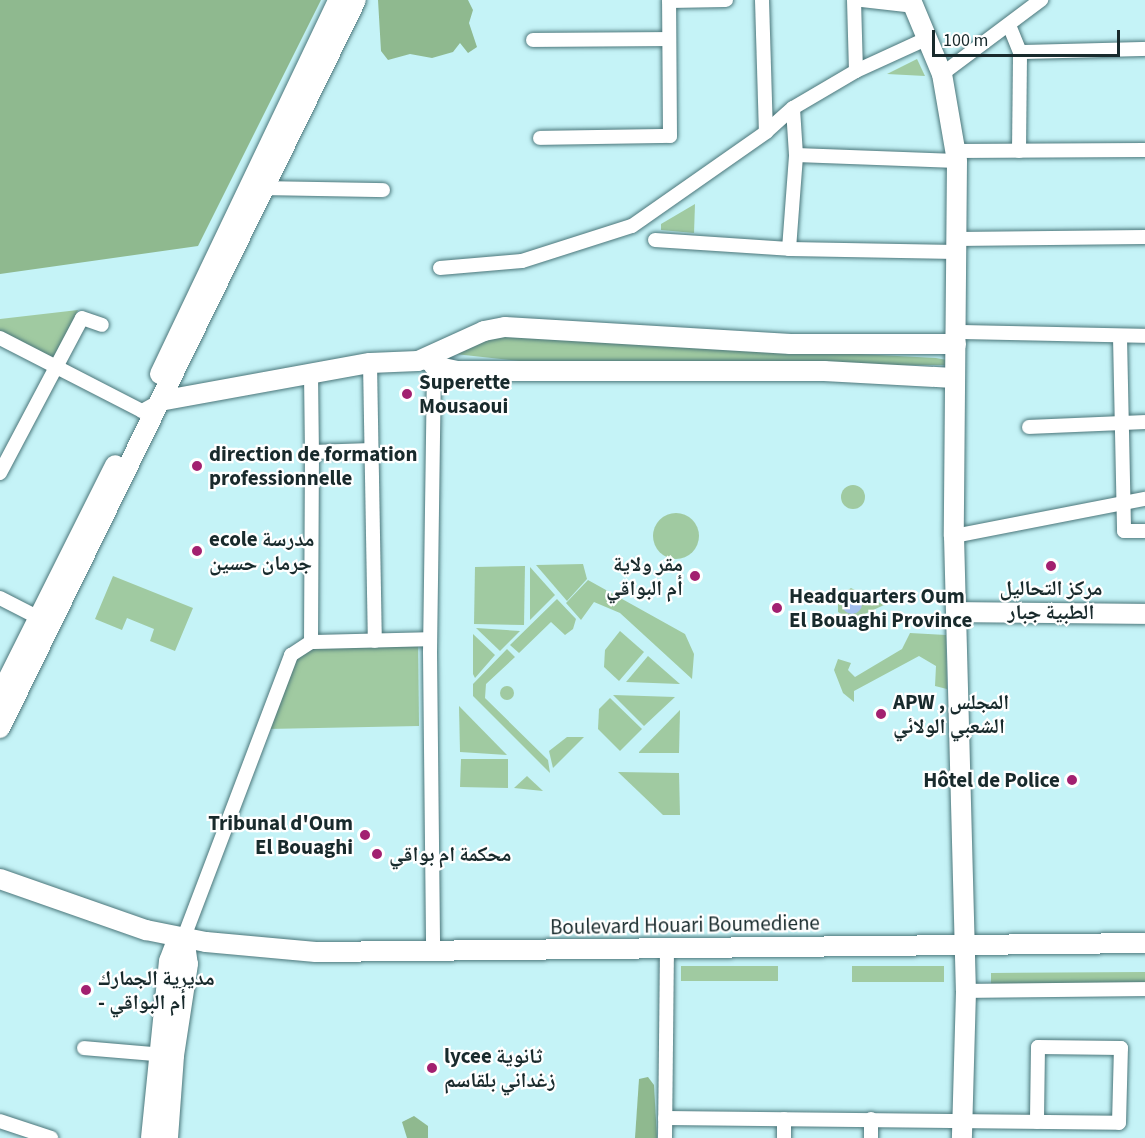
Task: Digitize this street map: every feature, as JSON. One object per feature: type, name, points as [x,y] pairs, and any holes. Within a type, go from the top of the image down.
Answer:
[{"type":"main road","points":[[0,728],[142,411],[338,0]]},
{"type":"main road","points":[[0,695],[46,622],[160,401],[267,188],[356,0]]},
{"type":"main road","points":[[916,2],[942,74],[956,156],[957,338],[953,378],[954,536],[966,991],[962,1130]]},
{"type":"main road","points":[[426,364],[484,331],[505,327],[790,344],[957,338]]},
{"type":"main road","points":[[160,401],[370,363],[426,364],[458,371],[824,371],[953,378]]},
{"type":"main road","points":[[956,612],[1145,614]]},
{"type":"main road","name":"Boulevard Houari Boumediene","points":[[0,865],[106,907],[185,932],[226,942],[316,952],[433,953],[1145,943]]},
{"type":"main road","name":"Boulevard Houari Boumediene","points":[[0,879],[146,930],[185,932]]},
{"type":"main road","points":[[146,930],[177,974]]},
{"type":"main road","points":[[151,1138],[167,1055],[177,974],[172,950],[185,932]]},
{"type":"main road","points":[[177,974],[226,942]]},
{"type":"main road","points":[[167,1055],[168,1138]]},
{"type":"street","points":[[540,138],[670,136],[669,1],[726,0]]},
{"type":"street","points":[[762,0],[766,132]]},
{"type":"street","points":[[854,0],[856,71]]},
{"type":"street","points":[[862,0],[916,2]]},
{"type":"street","points":[[942,74],[1041,0]]},
{"type":"street","points":[[1009,25],[1020,52],[1019,151]]},
{"type":"street","points":[[440,268],[522,261],[632,226],[766,132],[793,108],[856,71],[928,38]]},
{"type":"street","points":[[532,40],[669,39]]},
{"type":"street","points":[[1020,52],[1145,48]]},
{"type":"street","points":[[789,249],[796,155],[793,108]]},
{"type":"street","points":[[796,155],[956,156],[1019,151],[1145,150]]},
{"type":"street","points":[[267,188],[383,190]]},
{"type":"street","points":[[655,240],[789,249],[956,246],[1145,237]]},
{"type":"street","points":[[0,473],[82,318],[102,325]]},
{"type":"street","points":[[957,338],[1145,336]]},
{"type":"street","points":[[1120,337],[1124,531],[1145,531]]},
{"type":"street","points":[[0,338],[142,411],[160,401]]},
{"type":"street","points":[[370,363],[375,641]]},
{"type":"street","points":[[426,364],[433,953]]},
{"type":"street","points":[[311,373],[311,642]]},
{"type":"street","points":[[1029,427],[1145,422]]},
{"type":"street","points":[[312,452],[372,450]]},
{"type":"street","points":[[954,536],[1145,499]]},
{"type":"street","points":[[0,598],[46,622]]},
{"type":"street","points":[[185,932],[284,667],[291,655],[311,642],[430,639]]},
{"type":"street","points":[[665,1138],[667,948]]},
{"type":"street","points":[[966,991],[1145,989]]},
{"type":"street","points":[[665,1118],[871,1119],[962,1130],[1037,1122],[1119,1124],[1121,1048],[1038,1047],[1037,1122]]},
{"type":"street","points":[[84,1048],[167,1055]]},
{"type":"street","points":[[784,1119],[784,1138]]},
{"type":"street","points":[[871,1119],[871,1138]]},
{"type":"street","points":[[0,1120],[51,1138]]},
{"type":"green space","points":[[0,0],[321,0],[198,246],[0,274]]},
{"type":"green space","points":[[378,0],[468,0],[473,10],[469,23],[477,47],[468,53],[460,43],[453,52],[432,58],[410,54],[388,60],[381,51]]},
{"type":"green space","points":[[917,59],[925,76],[887,74]]},
{"type":"green space","points":[[695,204],[694,233],[661,230],[661,224]]},
{"type":"green space","points":[[78,310],[54,360],[0,332],[0,319]]},
{"type":"green space","points":[[490,335],[947,360],[946,365],[574,367],[455,354]]},
{"type":"green space","points":[[853,485],[858,486],[864,492],[864,502],[858,508],[853,509],[848,508],[842,502],[841,497],[842,492],[848,486]]},
{"type":"green space","points":[[676,513],[692,520],[699,536],[692,552],[676,559],[660,552],[653,536],[660,520]]},
{"type":"green space","points":[[583,564],[587,579],[567,601],[536,565]]},
{"type":"green space","points":[[525,566],[524,625],[474,624],[475,567]]},
{"type":"green space","points":[[530,567],[555,595],[530,620]]},
{"type":"green space","points":[[113,576],[193,608],[175,651],[150,641],[154,629],[127,618],[122,630],[95,619]]},
{"type":"green space","points":[[588,580],[685,634],[694,654],[692,679],[620,613],[594,602],[581,620],[566,603]]},
{"type":"green space","points":[[851,588],[884,605],[852,620],[838,612],[838,596]]},
{"type":"green space","points":[[557,599],[576,619],[573,629],[565,635],[551,622],[519,653],[510,645]]},
{"type":"green space","points":[[476,628],[520,631],[500,651]]},
{"type":"green space","points":[[620,631],[644,652],[619,681],[604,667],[605,650]]},
{"type":"green space","points":[[910,633],[946,635],[947,689],[935,686],[936,666],[919,656],[854,691],[854,702],[843,693],[834,670],[838,659],[851,663],[848,670],[855,677],[902,649]]},
{"type":"green space","points":[[473,634],[495,655],[475,678],[473,674]]},
{"type":"green space","points":[[418,639],[419,726],[267,729],[291,665],[311,642]]},
{"type":"green space","points":[[507,649],[515,657],[486,684],[485,698],[548,760],[550,773],[473,696],[473,684]]},
{"type":"green space","points":[[648,656],[680,684],[626,682]]},
{"type":"green space","points":[[504,686],[510,686],[514,693],[510,700],[504,700],[500,696],[500,690]]},
{"type":"green space","points":[[613,695],[675,697],[644,726]]},
{"type":"green space","points":[[610,698],[642,729],[620,751],[598,729],[599,709]]},
{"type":"green space","points":[[459,706],[507,755],[460,752]]},
{"type":"green space","points":[[680,710],[679,753],[639,753],[639,752]]},
{"type":"green space","points":[[567,737],[584,737],[553,768],[549,751]]},
{"type":"green space","points":[[461,759],[508,759],[508,788],[460,787]]},
{"type":"green space","points":[[618,772],[679,773],[680,815],[663,815]]},
{"type":"green space","points":[[527,776],[543,791],[514,788]]},
{"type":"green space","points":[[681,966],[778,966],[778,981],[681,981]]},
{"type":"green space","points":[[852,966],[944,966],[944,982],[852,982]]},
{"type":"green space","points":[[1145,972],[1145,983],[991,985],[991,973]]},
{"type":"green space","points":[[648,1077],[654,1085],[657,1138],[635,1138],[639,1079]]},
{"type":"green space","points":[[414,1116],[428,1126],[428,1138],[407,1138],[402,1122]]},
{"type":"water","points":[[852,594],[859,597],[862,604],[859,611],[852,614],[845,611],[842,604],[845,597]]},
{"type":"place","name":"Superette Mousaoui","points":[[407,394]]},
{"type":"place","name":"direction de formation professionnelle","points":[[197,466]]},
{"type":"place","name":"ecole مدرسة جرمان حسين","points":[[197,551]]},
{"type":"place","name":"مركز التحاليل الطبية جبار","points":[[1051,566]]},
{"type":"place","name":"مقر ولاية أم البواقي","points":[[695,576]]},
{"type":"place","name":"Headquarters Oum El Bouaghi Province","points":[[777,608]]},
{"type":"place","name":"APW , المجلس الشعبي الولائي","points":[[881,714]]},
{"type":"place","name":"Hôtel de Police","points":[[1072,780]]},
{"type":"place","name":"Tribunal d'Oum El Bouaghi","points":[[365,835]]},
{"type":"place","name":"محكمة ام بواقي","points":[[377,854]]},
{"type":"place","name":"مديرية الجمارك - أم البواقي","points":[[86,990]]},
{"type":"place","name":"lycee ثانوية زغداني بلقاسم","points":[[432,1068]]}]
